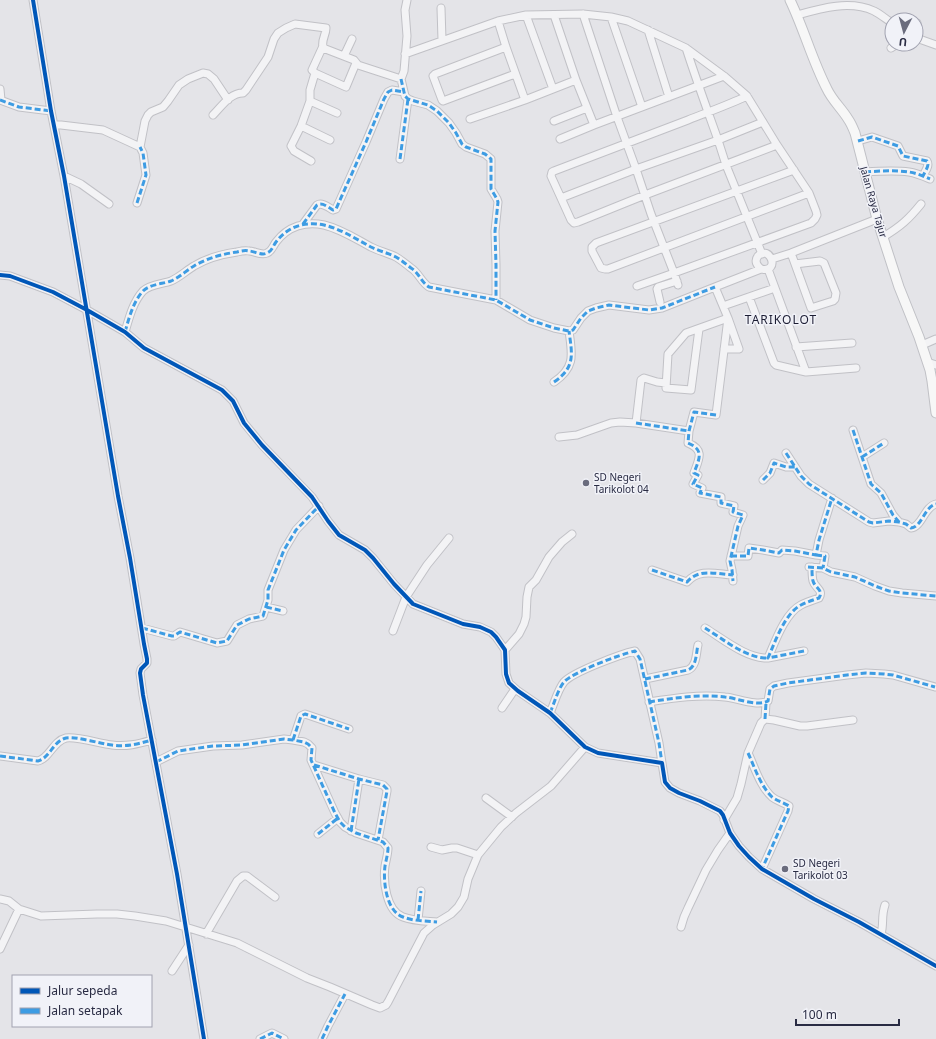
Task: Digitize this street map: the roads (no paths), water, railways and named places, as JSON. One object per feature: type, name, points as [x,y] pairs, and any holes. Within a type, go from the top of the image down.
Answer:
[{"type":"main road","name":"Jalan Raya Tajur","points":[[790,0],[827,90],[849,120],[858,141],[877,219],[899,286],[922,345],[932,364],[932,381],[936,413]]},
{"type":"street","points":[[33,0],[51,111],[64,176],[142,628],[147,659],[147,663],[141,669],[140,674],[143,695],[186,928],[204,1039]]},
{"type":"street","points":[[407,0],[407,36],[402,79],[405,96],[408,99],[428,105],[437,111],[449,123],[462,144],[485,154],[491,159],[491,189],[498,202],[495,231],[496,300]]},
{"type":"street","points":[[797,15],[828,6],[852,4],[864,6],[884,18]]},
{"type":"street","points":[[441,8],[442,40]]},
{"type":"street","points":[[405,54],[498,21],[526,15],[583,14],[611,17],[628,21],[686,48],[724,76],[747,96],[777,145],[809,192],[816,210],[817,215],[815,219],[811,223],[637,286]]},
{"type":"street","points":[[583,14],[617,117],[677,283],[658,287],[657,289],[660,302]]},
{"type":"street","points":[[526,15],[553,89]]},
{"type":"street","points":[[554,15],[576,80],[594,125]]},
{"type":"street","points":[[611,17],[642,107]]},
{"type":"street","points":[[498,21],[525,100]]},
{"type":"street","points":[[213,115],[230,97],[238,93],[243,93],[246,90],[268,57],[274,39],[278,33],[295,24],[326,28],[322,43],[323,46],[312,70],[315,73],[346,87],[356,63]]},
{"type":"street","points":[[648,30],[669,97]]},
{"type":"street","points":[[344,56],[352,39]]},
{"type":"street","points":[[924,41],[936,45]]},
{"type":"street","points":[[323,46],[324,48],[354,60],[358,64],[402,79]]},
{"type":"street","points":[[506,47],[433,76],[443,101],[515,74]]},
{"type":"street","points":[[686,48],[726,164],[762,254]]},
{"type":"street","points":[[140,148],[145,121],[148,115],[162,107],[179,85],[188,79],[204,73],[208,74],[214,79],[228,100]]},
{"type":"street","points":[[311,161],[294,151],[291,146],[301,126],[310,101],[310,90],[315,73]]},
{"type":"street","points":[[560,139],[724,76]]},
{"type":"street","points":[[470,119],[576,80]]},
{"type":"street","points":[[0,88],[0,100],[19,107],[51,111]]},
{"type":"street","points":[[303,224],[316,205],[322,204],[333,210],[336,208],[388,92],[392,90],[404,92]]},
{"type":"street","points":[[747,96],[729,105],[552,172],[551,176],[571,220],[574,223],[578,222],[777,145]]},
{"type":"street","points":[[400,159],[408,99]]},
{"type":"street","points":[[310,101],[337,113]]},
{"type":"street","points":[[554,121],[587,108]]},
{"type":"street","points":[[561,198],[763,122]]},
{"type":"street","points":[[54,125],[103,130],[140,148],[143,153],[146,175],[137,203]]},
{"type":"street","points":[[301,126],[330,140]]},
{"type":"street","points":[[858,141],[872,138],[883,140],[898,146],[903,156],[927,161],[928,166],[923,176]]},
{"type":"street","points":[[794,170],[596,243],[592,247],[592,251],[601,268],[608,269],[809,192]]},
{"type":"street","points":[[865,172],[908,172],[930,179]]},
{"type":"street","points":[[64,176],[81,184],[109,204]]},
{"type":"street","points":[[883,237],[896,230],[909,219],[921,204]]},
{"type":"street","points":[[772,259],[877,219]]},
{"type":"street","points":[[125,332],[135,302],[146,288],[171,281],[194,266],[212,258],[245,250],[264,254],[267,253],[271,250],[279,238],[289,230],[303,224],[316,224],[334,228],[372,248],[395,257],[413,269],[425,285],[429,287],[496,300],[530,320],[569,331],[574,330],[580,318],[588,311],[596,308],[610,305],[649,310],[662,308],[765,269],[772,264],[772,259],[768,254],[762,254],[758,257],[756,261],[757,266],[765,269],[774,288],[806,372]]},
{"type":"street","points":[[791,253],[795,264],[811,308],[835,299],[836,293],[824,263],[820,261],[795,264]]},
{"type":"street","points":[[0,275],[10,276],[53,292],[125,332],[144,348],[222,390],[233,401],[244,423],[262,445],[319,506],[328,521],[340,535],[365,550],[413,604],[463,624],[480,627],[496,637],[505,650],[506,674],[509,683],[515,689],[550,713],[585,747],[598,753],[662,763]]},
{"type":"street","points":[[715,287],[739,349],[724,349]]},
{"type":"street","points":[[723,306],[774,288]]},
{"type":"street","points":[[749,297],[776,365],[806,372],[856,368]]},
{"type":"street","points":[[699,329],[691,390],[666,388],[668,354],[686,333],[728,318]]},
{"type":"street","points":[[652,570],[687,582],[696,574],[705,573],[733,578],[730,561],[733,543],[743,515],[733,512],[734,506],[721,503],[721,497],[700,493],[702,488],[693,484],[698,475],[694,473],[699,459],[699,453],[696,447],[688,443],[689,431],[694,412],[716,415],[728,318]]},
{"type":"street","points":[[554,382],[562,377],[569,366],[572,348],[569,331]]},
{"type":"street","points":[[922,345],[936,339]]},
{"type":"street","points":[[796,347],[852,343]]},
{"type":"street","points":[[636,423],[641,380],[644,378],[657,382],[666,382]]},
{"type":"street","points":[[559,437],[578,435],[620,422],[689,431]]},
{"type":"street","points":[[853,430],[871,484],[881,493],[899,522]]},
{"type":"street","points":[[862,457],[884,443]]},
{"type":"street","points":[[786,453],[801,476],[809,484],[873,524],[889,521],[899,522],[914,528],[929,508],[936,504]]},
{"type":"street","points":[[763,480],[770,473],[774,463],[786,467],[795,467]]},
{"type":"street","points":[[816,555],[832,498]]},
{"type":"street","points":[[142,628],[172,636],[178,632],[182,632],[217,643],[227,641],[237,625],[249,619],[263,616],[268,600],[268,590],[284,550],[296,530],[319,506]]},
{"type":"street","points":[[505,650],[520,634],[524,624],[529,587],[536,580],[549,557],[562,542],[572,534]]},
{"type":"street","points":[[393,631],[406,597],[427,564],[449,538]]},
{"type":"street","points":[[731,556],[748,556],[748,548],[779,553],[782,550],[795,551],[825,556],[823,568]]},
{"type":"street","points":[[768,658],[791,614],[801,605],[821,596],[820,592],[814,585],[810,567],[823,568],[831,572],[855,577],[875,586],[902,593],[936,596]]},
{"type":"street","points":[[266,607],[283,611]]},
{"type":"street","points":[[704,628],[745,653],[758,658],[768,658],[804,651]]},
{"type":"street","points":[[644,679],[692,669],[698,645]]},
{"type":"street","points":[[550,713],[564,682],[571,676],[635,651],[638,656],[650,702],[659,743],[665,782],[670,788],[720,811],[730,833],[743,851],[762,869],[936,966]]},
{"type":"street","points":[[766,719],[766,703],[768,702],[770,689],[774,686],[788,683],[860,674],[884,674],[935,687]]},
{"type":"street","points":[[502,708],[515,689]]},
{"type":"street","points":[[650,702],[705,695],[726,697],[760,704],[766,703]]},
{"type":"street","points":[[293,740],[301,716],[304,714],[349,730]]},
{"type":"street","points":[[766,719],[800,726],[853,720]]},
{"type":"street","points":[[724,820],[737,798],[748,753],[761,723],[766,719]]},
{"type":"street","points":[[0,756],[38,761],[42,760],[59,741],[66,738],[75,738],[125,746],[152,740]]},
{"type":"street","points":[[156,762],[178,751],[188,749],[242,745],[284,739],[304,742],[310,746],[312,750],[311,758],[338,818],[351,830],[384,842],[388,848],[385,867],[386,894],[391,907],[402,917],[437,922]]},
{"type":"street","points":[[0,899],[9,901],[19,908],[41,916],[97,914],[135,916],[166,921],[237,943],[307,978],[380,1008],[388,1002],[424,932],[451,914],[464,897],[470,873],[478,855],[501,827],[550,786],[585,747]]},
{"type":"street","points":[[748,753],[760,780],[767,791],[773,798],[788,806],[788,811],[762,869]]},
{"type":"street","points":[[314,765],[383,785],[387,789],[378,840]]},
{"type":"street","points":[[351,830],[359,779]]},
{"type":"street","points":[[486,798],[512,817]]},
{"type":"street","points":[[318,834],[338,818]]},
{"type":"street","points":[[681,927],[688,908],[706,870],[730,833]]},
{"type":"street","points":[[431,848],[442,850],[457,848],[478,855]]},
{"type":"street","points":[[206,934],[237,881],[243,876],[247,876],[275,897]]},
{"type":"street","points":[[418,920],[420,891]]},
{"type":"street","points":[[881,934],[882,913],[885,905]]},
{"type":"street","points":[[0,949],[19,908]]},
{"type":"street","points":[[172,971],[189,945]]},
{"type":"street","points":[[322,1039],[345,994]]},
{"type":"street","points":[[260,1039],[272,1034],[284,1039]]},
{"type":"place","name":"SD Negeri Tarikolot 04","points":[[586,483]]},
{"type":"place","name":"SD Negeri Tarikolot 03","points":[[785,869]]},
{"type":"district","name":"TARIKOLOT","points":[[781,320]]}]
